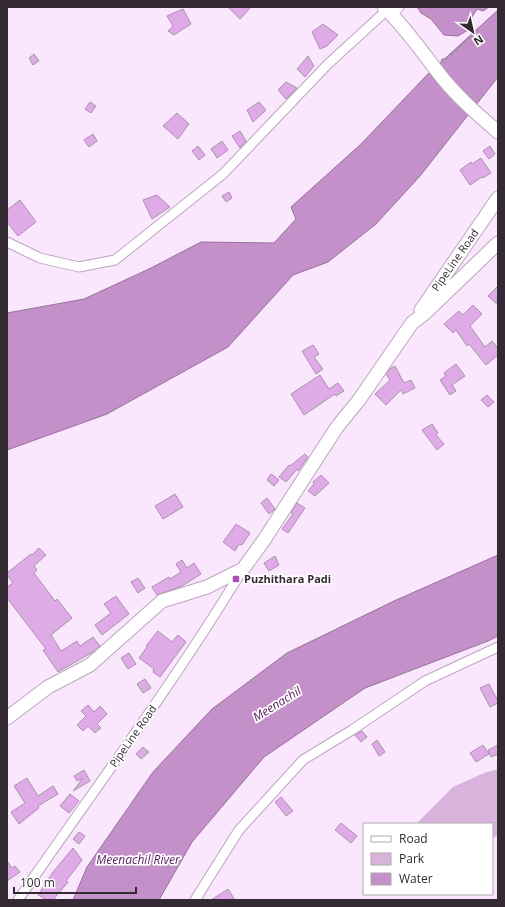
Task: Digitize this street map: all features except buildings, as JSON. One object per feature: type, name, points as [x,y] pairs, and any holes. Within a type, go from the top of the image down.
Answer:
[{"type":"main road","points":[[391,10],[439,74],[464,102],[498,132]]},
{"type":"main road","name":"PipeLine Road","points":[[243,569],[264,540],[337,427],[359,400],[498,198]]},
{"type":"main road","points":[[412,323],[424,314],[498,243]]},
{"type":"main road","points":[[7,718],[48,687],[90,664],[162,601],[207,587],[243,569]]},
{"type":"street","points":[[7,242],[40,258],[79,267],[115,260],[223,174],[328,64],[391,10]]},
{"type":"street","name":"PipeLine Road","points":[[18,900],[160,698],[215,616],[243,569]]},
{"type":"street","points":[[195,900],[239,830],[303,760],[352,730],[425,681],[498,647]]},
{"type":"path","points":[[442,60],[445,60],[478,30]]},
{"type":"green space","points":[[498,769],[498,836],[493,838],[493,823],[417,823],[453,787],[484,773]]},
{"type":"water","points":[[417,7],[489,7],[483,11],[477,9],[472,17],[468,30],[458,36],[444,35],[431,19],[421,13]]},
{"type":"water","points":[[498,10],[498,77],[420,176],[376,224],[328,262],[293,275],[228,347],[107,414],[7,450],[7,313],[84,299],[149,269],[201,242],[274,243],[296,219],[291,207],[361,144],[427,75]]},
{"type":"water","name":"Meenachil River","points":[[498,555],[498,636],[365,688],[264,757],[192,842],[159,900],[73,900],[87,867],[153,772],[212,709],[287,653],[394,601]]},
{"type":"place","name":"Puzhithara Padi","points":[[236,579]]},
{"type":"water label","name":"Meenachil","points":[[277,704]]}]
